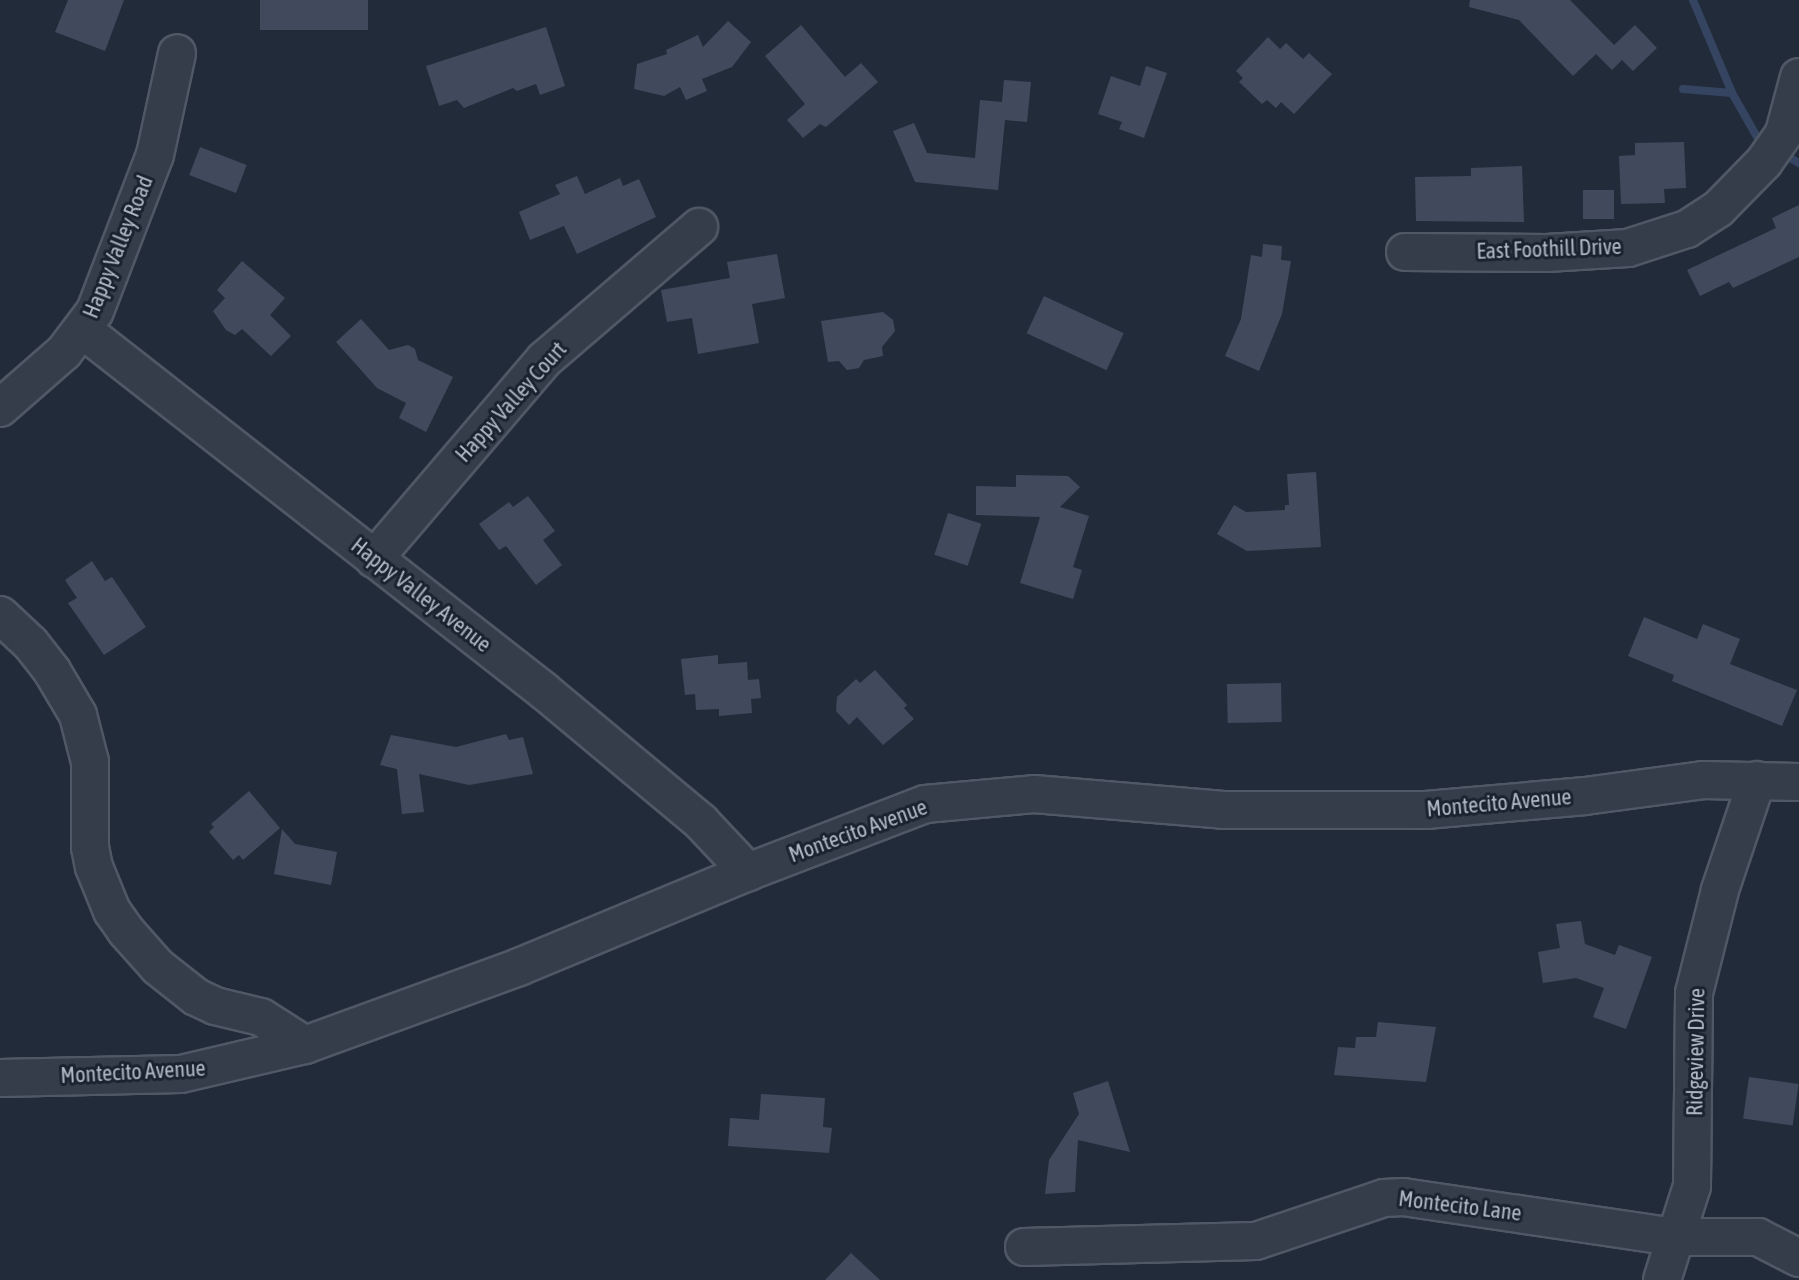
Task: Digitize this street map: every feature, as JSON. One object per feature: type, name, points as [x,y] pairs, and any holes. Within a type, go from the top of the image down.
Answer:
[{"type":"street","name":"Happy Valley Road","points":[[0,408],[40,375],[83,330],[106,288],[155,155],[177,53]]},
{"type":"street","name":"East Foothill Drive","points":[[1405,252],[1547,253],[1628,248],[1687,229],[1718,209],[1764,162],[1784,133],[1799,77]]},
{"type":"street","name":"Happy Valley Court","points":[[374,559],[545,359],[699,227]]},
{"type":"street","name":"Happy Valley Avenue","points":[[83,330],[544,691],[701,822],[748,872]]},
{"type":"street","points":[[0,615],[45,662],[78,715],[90,762],[90,847],[94,867],[112,911],[126,931],[158,967],[196,997],[215,1006],[261,1017],[305,1045]]},
{"type":"street","name":"Montecito Avenue","points":[[0,1078],[181,1074],[305,1045],[519,967],[900,811],[958,800],[1034,794],[1223,810],[1415,811],[1585,796],[1703,780],[1799,782]]},
{"type":"street","name":"Ridgeview Drive","points":[[1662,1280],[1692,1186],[1694,993],[1720,890],[1757,780]]},
{"type":"street","name":"Montecito Lane","points":[[1024,1247],[1256,1241],[1384,1198],[1403,1197],[1675,1237],[1758,1237],[1778,1244],[1799,1258]]},
{"type":"building","points":[[68,0],[124,0],[105,51],[55,32]]},
{"type":"building","points":[[260,0],[368,0],[368,30],[260,30]]},
{"type":"building","points":[[1470,0],[1570,0],[1614,45],[1635,25],[1657,48],[1633,71],[1622,60],[1612,70],[1596,54],[1573,76],[1519,20],[1469,7]]},
{"type":"building","points":[[728,21],[751,42],[732,67],[702,79],[707,91],[686,100],[680,87],[664,96],[634,89],[637,64],[667,54],[666,50],[698,35],[703,47]]},
{"type":"building","points":[[801,25],[845,77],[861,63],[878,82],[826,127],[820,124],[803,138],[787,120],[805,104],[765,56]]},
{"type":"building","points":[[546,27],[565,86],[540,95],[536,84],[517,91],[513,88],[464,108],[457,100],[439,106],[426,66]]},
{"type":"building","points":[[1268,37],[1280,49],[1286,43],[1303,59],[1309,53],[1332,74],[1294,114],[1281,102],[1276,108],[1267,100],[1262,104],[1239,82],[1243,78],[1236,71]]},
{"type":"building","points":[[1146,66],[1167,73],[1144,138],[1119,129],[1122,122],[1098,114],[1111,76],[1140,86]]},
{"type":"building","points":[[1004,80],[1031,82],[1027,122],[1005,120],[998,190],[915,182],[893,131],[914,123],[927,153],[975,158],[980,100],[1002,102]]},
{"type":"building","points":[[1684,142],[1686,188],[1664,189],[1665,203],[1621,204],[1619,156],[1635,155],[1635,143]]},
{"type":"building","points":[[200,147],[247,165],[236,193],[189,175]]},
{"type":"building","points":[[1522,166],[1524,222],[1416,221],[1415,177],[1471,176],[1471,168]]},
{"type":"building","points":[[577,176],[585,194],[620,178],[623,186],[639,179],[656,217],[577,254],[564,226],[530,240],[519,212],[560,194],[555,185]]},
{"type":"building","points":[[1583,190],[1614,190],[1614,219],[1583,219]]},
{"type":"building","points":[[1799,205],[1799,257],[1733,288],[1729,282],[1700,296],[1687,270],[1776,228],[1772,218]]},
{"type":"building","points":[[1263,244],[1282,246],[1281,260],[1291,261],[1282,314],[1259,371],[1225,356],[1241,319],[1251,255],[1262,257]]},
{"type":"building","points":[[777,254],[785,298],[752,304],[759,343],[698,354],[692,318],[667,322],[661,290],[730,278],[727,262]]},
{"type":"building","points":[[242,261],[285,298],[270,315],[291,336],[271,356],[242,329],[235,335],[226,330],[213,311],[225,298],[217,290]]},
{"type":"building","points":[[1044,296],[1124,333],[1106,370],[1027,333]]},
{"type":"building","points":[[883,312],[893,320],[895,331],[882,347],[883,356],[864,360],[859,368],[847,370],[839,361],[828,362],[821,321]]},
{"type":"building","points":[[361,319],[389,350],[408,345],[415,349],[418,360],[453,377],[426,432],[399,418],[406,403],[377,388],[336,342]]},
{"type":"building","points":[[1316,472],[1321,547],[1247,551],[1217,534],[1234,505],[1246,512],[1285,510],[1285,505],[1289,505],[1287,474]]},
{"type":"building","points":[[1016,475],[1068,476],[1080,487],[1060,507],[1089,516],[1073,567],[1082,570],[1073,599],[1020,583],[1040,517],[976,515],[976,486],[1016,487]]},
{"type":"building","points":[[528,496],[555,531],[543,540],[562,565],[536,585],[506,546],[499,550],[479,524],[509,502],[513,507]]},
{"type":"building","points":[[948,513],[981,524],[968,566],[934,555]]},
{"type":"building","points":[[92,561],[105,581],[112,577],[146,627],[104,655],[68,603],[77,598],[65,580]]},
{"type":"building","points":[[1644,617],[1697,639],[1703,624],[1740,639],[1730,664],[1797,690],[1782,726],[1672,681],[1674,675],[1628,656]]},
{"type":"building","points":[[718,655],[718,664],[747,662],[748,680],[759,679],[761,698],[751,699],[752,713],[719,716],[719,709],[696,710],[695,694],[685,695],[681,659]]},
{"type":"building","points":[[875,670],[907,705],[904,708],[914,719],[883,745],[857,717],[849,725],[836,711],[837,697],[856,679],[860,683]]},
{"type":"building","points":[[1281,683],[1282,722],[1228,723],[1227,684]]},
{"type":"building","points":[[506,734],[509,740],[523,737],[533,774],[469,785],[419,774],[424,812],[402,814],[397,769],[380,765],[391,735],[456,747]]},
{"type":"building","points":[[249,791],[280,828],[243,860],[239,855],[233,860],[209,832],[214,827],[211,824]]},
{"type":"building","points":[[282,829],[295,844],[337,852],[331,885],[274,874]]},
{"type":"building","points":[[1581,921],[1585,944],[1615,955],[1619,945],[1652,957],[1626,1029],[1593,1017],[1604,988],[1576,978],[1543,983],[1538,952],[1560,948],[1556,924]]},
{"type":"building","points":[[1378,1022],[1436,1027],[1426,1082],[1334,1075],[1338,1047],[1355,1048],[1356,1037],[1376,1037]]},
{"type":"building","points":[[1749,1077],[1799,1084],[1793,1126],[1743,1119]]},
{"type":"building","points":[[1108,1081],[1130,1152],[1078,1140],[1075,1192],[1045,1194],[1049,1160],[1079,1114],[1073,1093]]},
{"type":"building","points":[[761,1094],[825,1098],[823,1127],[832,1128],[829,1153],[728,1146],[730,1118],[759,1120]]},
{"type":"building","points":[[851,1253],[880,1280],[825,1280]]},
{"type":"waterway","points":[[1693,0],[1732,93]]},
{"type":"waterway","points":[[1683,89],[1732,93],[1757,137]]},
{"type":"waterway","points":[[1792,159],[1799,163]]}]
